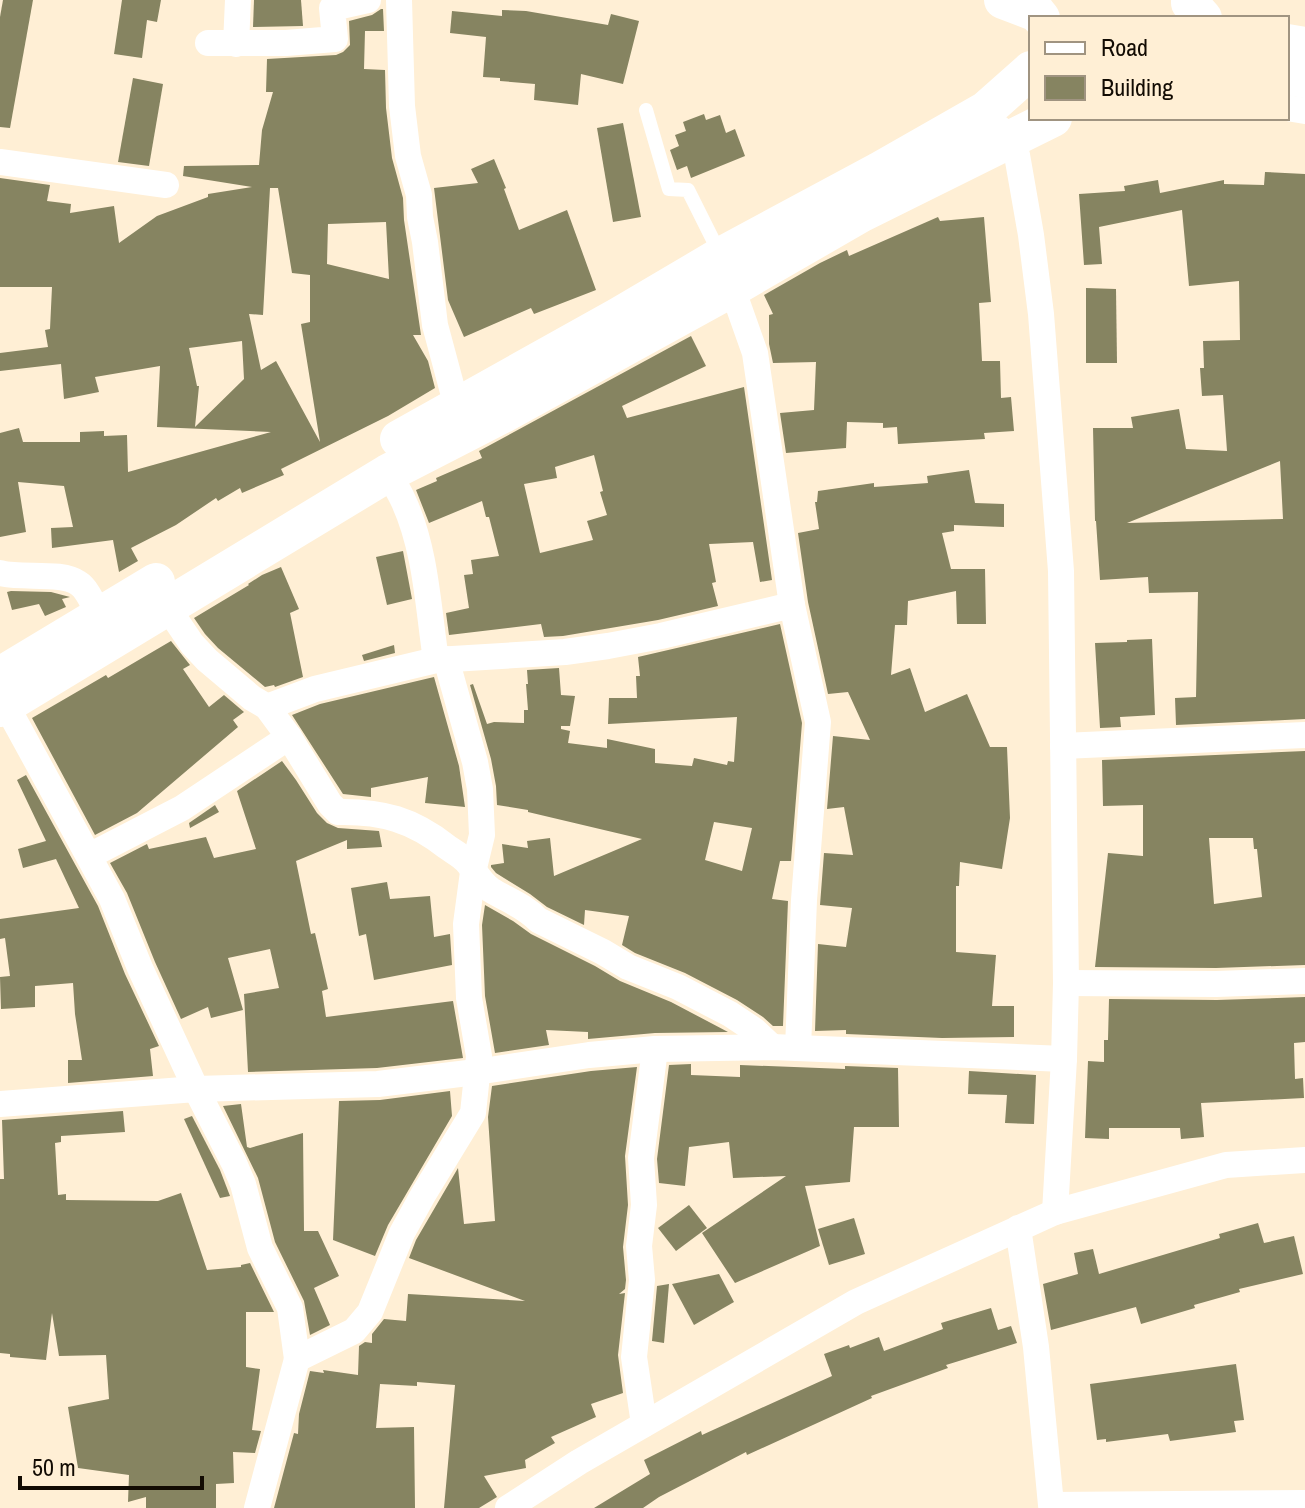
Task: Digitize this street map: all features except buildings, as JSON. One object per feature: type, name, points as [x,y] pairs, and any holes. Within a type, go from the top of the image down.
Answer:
[{"type":"main road","points":[[1003,0],[1039,16]]},
{"type":"main road","points":[[2,696],[167,607],[388,473],[503,414],[879,171],[986,110],[1029,72]]},
{"type":"main road","points":[[2,696],[99,616],[619,316],[860,214],[1049,120]]},
{"type":"street","points":[[236,44],[238,0]]},
{"type":"street","points":[[208,43],[286,43],[335,39],[332,8],[368,0]]},
{"type":"street","points":[[399,0],[402,106],[408,156],[419,195],[435,325],[457,407]]},
{"type":"street","points":[[986,110],[1017,155],[1031,235],[1041,314],[1061,571],[1066,983],[1055,1212]]},
{"type":"street","points":[[0,162],[166,185]]},
{"type":"street","points":[[726,272],[755,353],[792,605],[818,722],[804,900],[798,1048]]},
{"type":"street","points":[[297,1359],[354,1331],[370,1312],[402,1233],[473,1113],[479,1056],[469,998],[466,924],[482,835],[480,789],[475,762],[432,627],[421,559],[404,502],[388,473]]},
{"type":"street","points":[[0,573],[78,582],[99,616]]},
{"type":"street","points":[[267,707],[315,689],[441,660],[608,646],[792,605]]},
{"type":"street","points":[[167,607],[207,660],[267,707],[338,812],[387,816],[411,824],[436,838],[468,863],[490,889],[511,899],[538,920],[628,967],[678,987],[730,1014],[772,1047]]},
{"type":"street","points":[[2,696],[112,899],[140,968],[243,1184],[260,1248],[290,1308],[297,1359],[257,1508]]},
{"type":"street","points":[[1063,746],[1305,735]]},
{"type":"street","points":[[89,856],[182,808],[289,737]]},
{"type":"street","points":[[1066,983],[1305,981]]},
{"type":"street","points":[[0,1104],[196,1089],[378,1084],[655,1049],[772,1047],[1064,1059]]},
{"type":"street","points":[[644,1424],[634,1357],[642,1280],[639,1246],[644,1205],[641,1158],[655,1049]]},
{"type":"street","points":[[508,1508],[579,1462],[856,1302],[1018,1228],[1055,1212],[1226,1165],[1305,1160]]},
{"type":"street","points":[[1018,1228],[1036,1347],[1051,1506],[1305,1503]]},
{"type":"lane","points":[[646,110],[669,189],[688,190],[726,272]]}]
